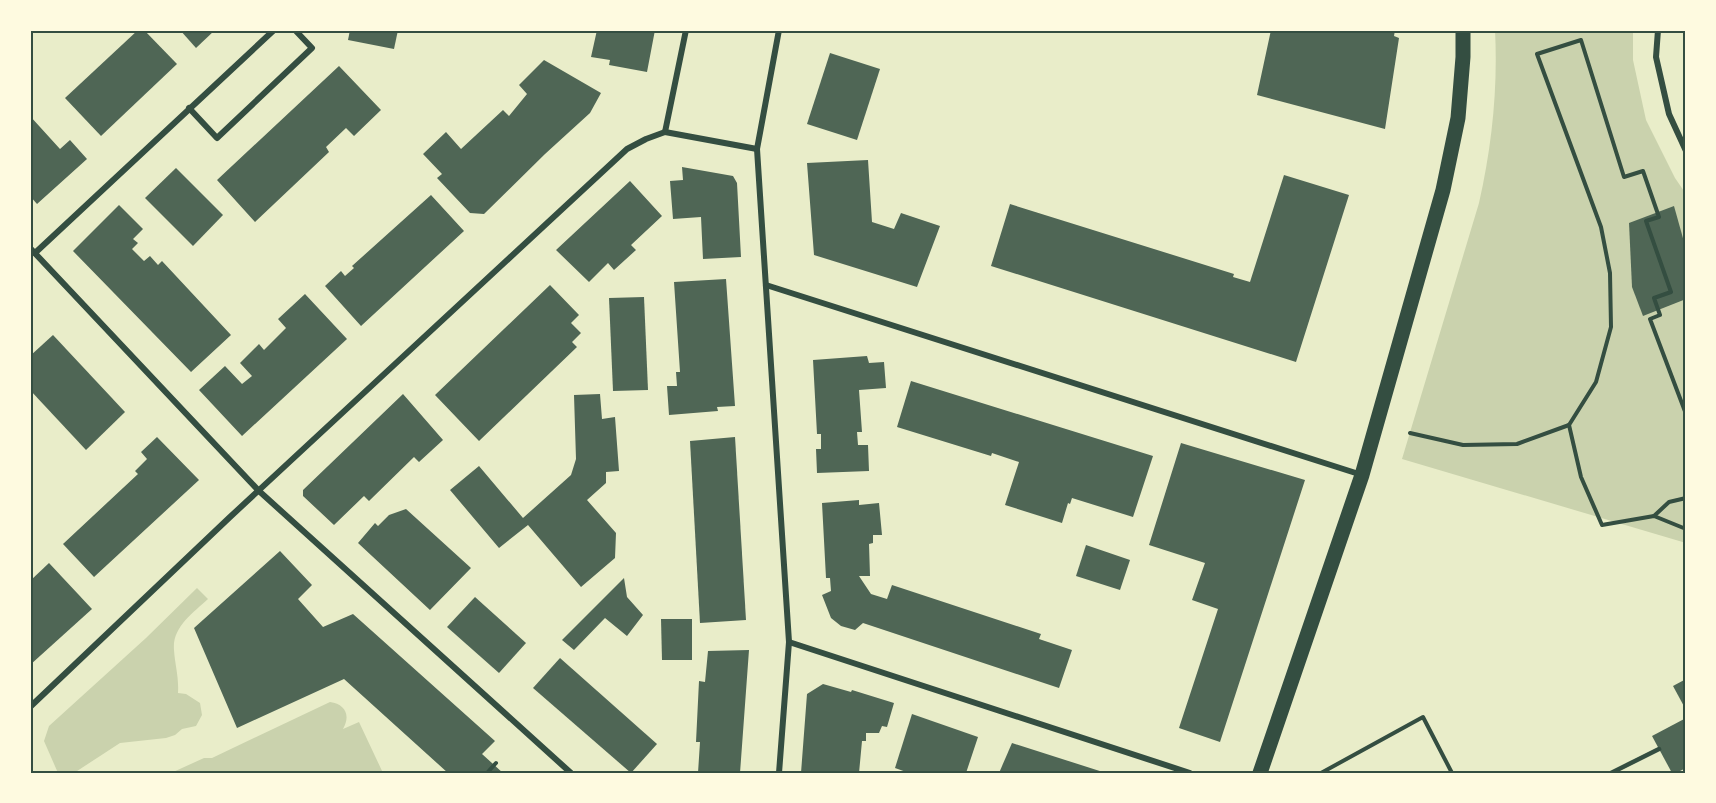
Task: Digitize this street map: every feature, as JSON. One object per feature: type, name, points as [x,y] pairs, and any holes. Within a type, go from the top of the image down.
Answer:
[{"type":"main road","points":[[1260,773],[1362,475],[1443,190],[1458,118],[1463,30]]},
{"type":"street","points":[[274,30],[32,250],[259,491],[571,773]]},
{"type":"street","points":[[189,108],[217,138],[312,48],[295,30]]},
{"type":"street","points":[[665,132],[686,30]]},
{"type":"street","points":[[779,30],[757,150],[789,642],[779,773]]},
{"type":"street","points":[[1658,30],[1656,57],[1669,114],[1686,151]]},
{"type":"street","points":[[30,707],[627,150],[646,139],[665,132],[757,150]]},
{"type":"street","points":[[766,285],[1362,475]]},
{"type":"street","points":[[789,642],[1190,773]]},
{"type":"lane","points":[[1611,773],[1659,749]]},
{"type":"path","points":[[1410,433],[1463,445],[1517,444],[1569,425],[1596,382],[1611,327],[1610,273],[1601,227],[1538,54],[1581,40],[1624,177],[1643,171],[1659,217],[1646,221],[1671,292],[1654,298],[1660,315],[1650,319],[1686,414]]},
{"type":"path","points":[[1569,425],[1581,477],[1602,525],[1654,516],[1686,529]]},
{"type":"path","points":[[1654,516],[1669,502],[1686,498]]},
{"type":"path","points":[[1321,773],[1423,717],[1452,773]]},
{"type":"path","points":[[487,773],[496,763]]},
{"type":"green space","points":[[1495,30],[1633,30],[1633,60],[1646,120],[1675,178],[1686,194],[1686,543],[1402,459],[1479,203],[1493,117],[1496,73]]},
{"type":"green space","points":[[197,588],[208,599],[180,627],[174,642],[178,693],[186,694],[200,703],[202,715],[196,726],[182,729],[166,738],[120,743],[74,773],[58,773],[44,741],[49,726]]},
{"type":"green space","points":[[330,702],[339,705],[345,711],[346,719],[343,729],[359,722],[383,773],[171,773],[204,758],[212,758]]},
{"type":"building","points":[[138,30],[144,30],[177,64],[101,136],[65,98]]},
{"type":"building","points":[[180,30],[215,30],[196,48]]},
{"type":"building","points":[[350,30],[398,30],[394,49],[348,40]]},
{"type":"building","points":[[597,30],[655,30],[647,72],[609,65],[610,60],[591,57]]},
{"type":"building","points":[[1271,30],[1395,30],[1394,36],[1399,38],[1385,129],[1257,95]]},
{"type":"building","points":[[830,53],[880,69],[857,140],[807,124]]},
{"type":"building","points":[[544,60],[601,93],[590,113],[484,214],[470,213],[437,178],[442,174],[423,154],[446,132],[461,149],[503,110],[509,116],[527,94],[519,85]]},
{"type":"building","points":[[339,66],[381,110],[354,136],[346,128],[326,147],[329,152],[255,222],[217,180]]},
{"type":"building","points":[[30,116],[60,149],[70,140],[87,159],[37,204],[30,196]]},
{"type":"building","points":[[868,160],[872,222],[894,229],[901,213],[940,226],[917,287],[814,255],[807,163]]},
{"type":"building","points":[[682,167],[733,176],[737,183],[741,257],[703,259],[701,217],[673,219],[670,181],[683,180]]},
{"type":"building","points":[[176,168],[223,215],[193,246],[145,198]]},
{"type":"building","points":[[1284,175],[1349,195],[1296,362],[991,266],[1010,204],[1234,274],[1233,277],[1250,282]]},
{"type":"building","points":[[630,181],[662,216],[631,245],[636,250],[614,270],[608,263],[589,282],[556,250]]},
{"type":"building","points":[[431,195],[464,231],[361,326],[325,286],[341,271],[345,276],[354,268],[352,266]]},
{"type":"building","points":[[119,205],[143,229],[133,239],[138,243],[132,249],[144,261],[150,256],[158,265],[162,261],[231,335],[191,372],[73,251]]},
{"type":"building","points":[[1674,206],[1686,249],[1686,299],[1643,316],[1632,287],[1629,223]]},
{"type":"building","points":[[726,279],[735,406],[717,407],[718,411],[669,415],[667,386],[677,386],[676,372],[680,372],[674,282]]},
{"type":"building","points":[[550,285],[579,315],[571,323],[581,333],[572,342],[577,347],[479,441],[435,395]]},
{"type":"building","points":[[305,294],[347,339],[242,436],[199,390],[225,366],[242,384],[252,376],[240,363],[259,344],[264,350],[286,328],[278,319]]},
{"type":"building","points":[[644,297],[648,390],[613,391],[609,298]]},
{"type":"building","points":[[53,335],[125,412],[86,450],[30,390],[30,356]]},
{"type":"building","points":[[867,356],[869,363],[884,362],[886,388],[859,390],[862,432],[857,432],[858,445],[868,445],[869,471],[817,473],[816,449],[821,449],[821,434],[817,434],[813,360]]},
{"type":"building","points":[[911,381],[1153,456],[1133,517],[1072,498],[1070,504],[1068,503],[1062,523],[1005,505],[1019,462],[992,453],[991,456],[897,427]]},
{"type":"building","points":[[403,394],[443,440],[419,462],[414,457],[369,501],[364,496],[334,525],[303,496],[303,490]]},
{"type":"building","points":[[600,394],[602,419],[615,417],[619,471],[606,472],[606,483],[587,500],[616,533],[615,558],[581,587],[528,525],[499,548],[450,490],[479,466],[523,518],[571,475],[576,459],[574,395]]},
{"type":"building","points":[[157,437],[199,480],[94,577],[63,544],[138,474],[135,471],[147,459],[141,452]]},
{"type":"building","points":[[735,437],[746,620],[700,623],[690,441]]},
{"type":"building","points":[[1181,443],[1305,480],[1220,742],[1179,728],[1218,609],[1192,600],[1205,563],[1149,545]]},
{"type":"building","points":[[859,500],[859,505],[879,503],[882,535],[873,535],[873,543],[869,544],[870,576],[859,576],[871,594],[887,599],[892,585],[1041,634],[1039,639],[1072,650],[1059,688],[863,623],[855,630],[841,626],[831,618],[822,595],[831,591],[830,578],[826,578],[822,503]]},
{"type":"building","points":[[406,509],[471,568],[430,610],[358,543],[375,523],[378,526],[389,515]]},
{"type":"building","points":[[1086,545],[1130,560],[1120,590],[1076,576]]},
{"type":"building","points":[[280,551],[312,585],[298,599],[323,627],[353,614],[495,741],[482,754],[503,773],[448,773],[344,679],[237,728],[194,628]]},
{"type":"building","points":[[49,563],[92,609],[30,665],[30,581]]},
{"type":"building","points":[[624,578],[627,597],[643,615],[627,636],[605,618],[574,650],[562,640]]},
{"type":"building","points":[[475,597],[526,643],[499,673],[447,627]]},
{"type":"building","points":[[661,619],[692,619],[692,660],[662,660]]},
{"type":"building","points":[[749,650],[740,773],[698,773],[700,742],[696,742],[699,681],[705,682],[708,651]]},
{"type":"building","points":[[560,658],[657,744],[631,773],[533,688]]},
{"type":"building","points":[[1686,679],[1686,710],[1673,686]]},
{"type":"building","points":[[823,684],[894,703],[887,727],[882,726],[879,733],[866,733],[866,741],[862,741],[859,773],[801,773],[807,694]]},
{"type":"building","points":[[912,714],[978,737],[966,773],[909,773],[895,768]]},
{"type":"building","points":[[1686,718],[1686,768],[1672,773],[1652,736]]},
{"type":"building","points":[[1012,743],[1106,773],[999,773]]}]
